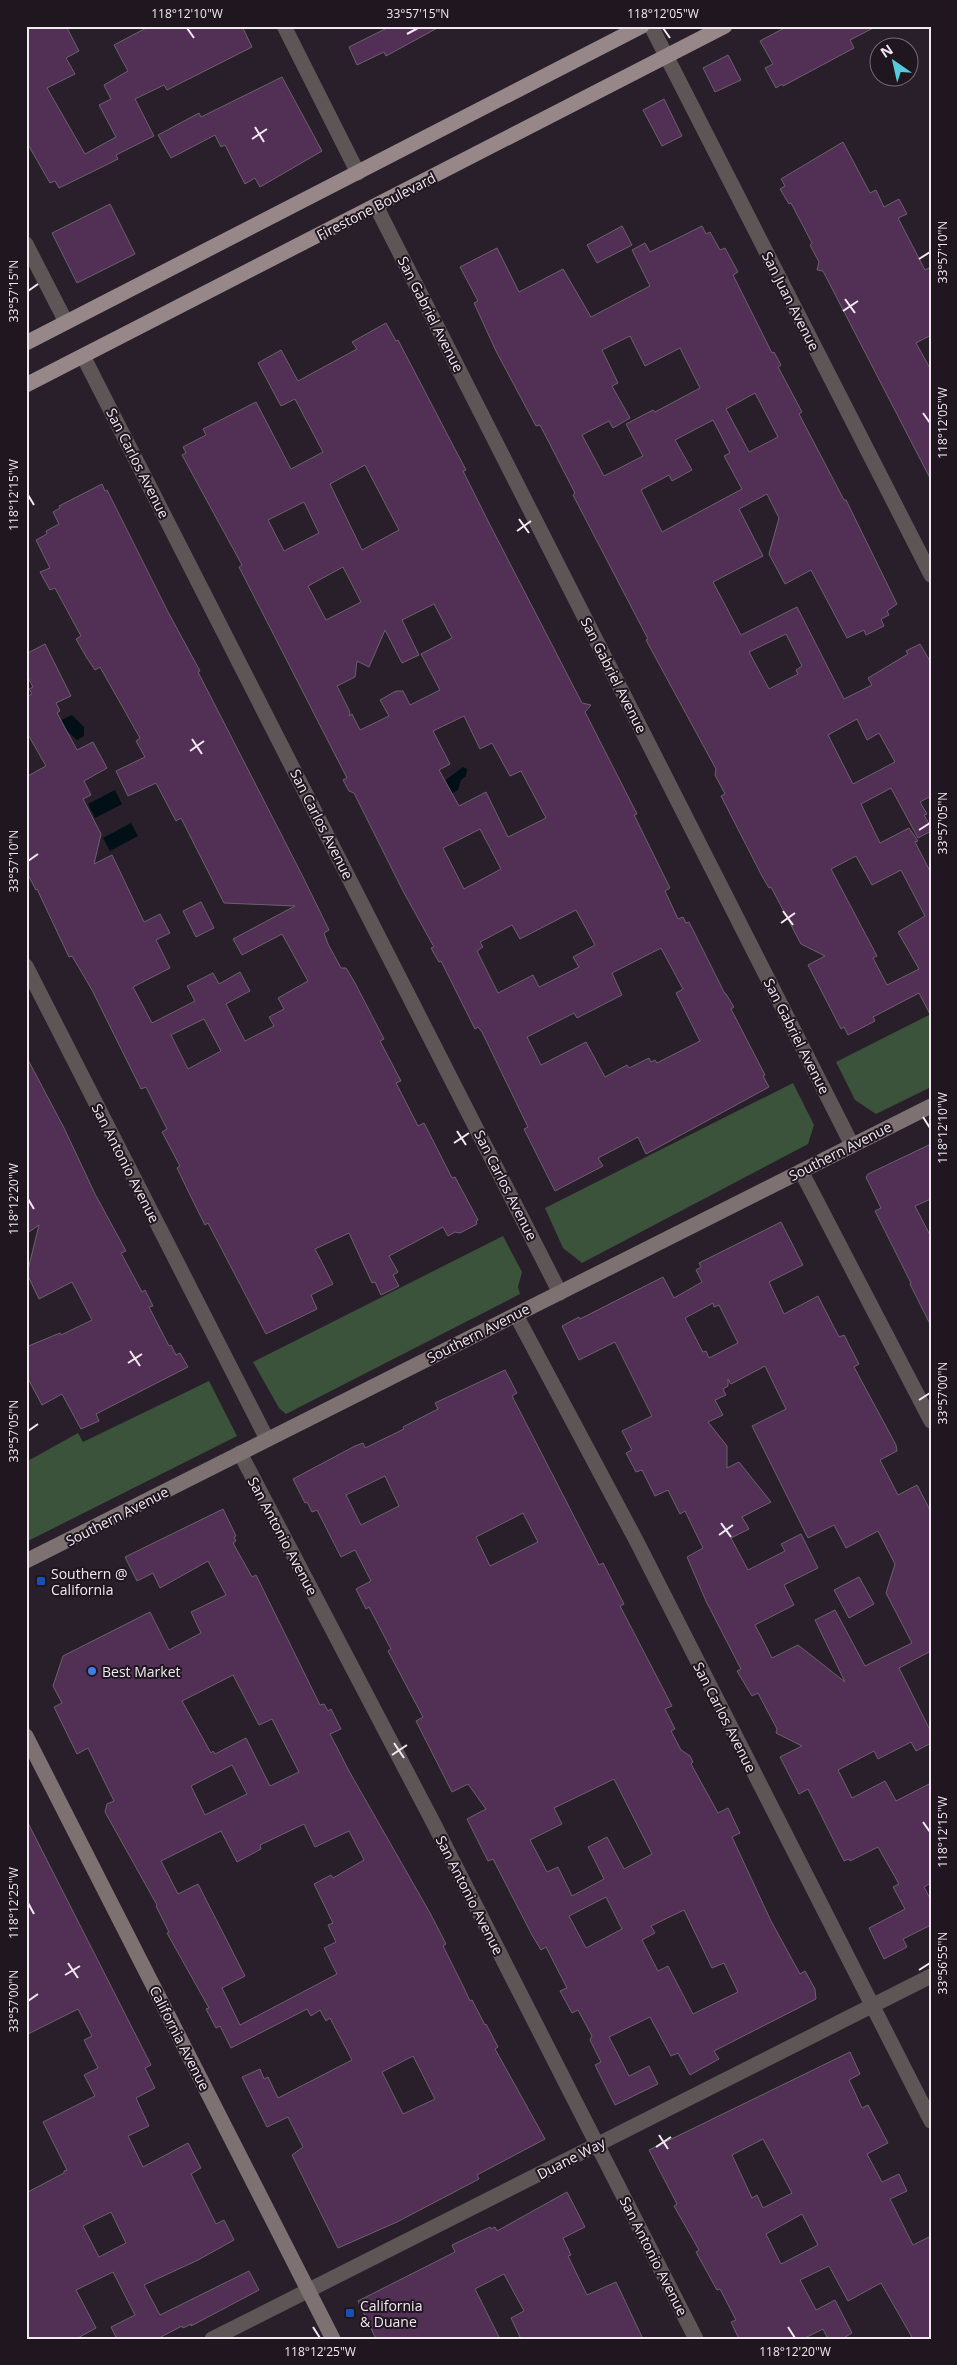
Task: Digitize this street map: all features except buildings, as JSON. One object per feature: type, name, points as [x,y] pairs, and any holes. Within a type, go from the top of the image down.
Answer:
[{"type":"main road","points":[[26,342],[642,26]]},
{"type":"main road","name":"Firestone Boulevard","points":[[26,385],[725,26]]},
{"type":"street","points":[[284,26],[358,173]]},
{"type":"street","name":"San Juan Avenue","points":[[652,26],[931,575]]},
{"type":"street","name":"San Gabriel Avenue","points":[[376,206],[852,1145]]},
{"type":"street","points":[[26,244],[66,322]]},
{"type":"street","name":"San Carlos Avenue","points":[[83,356],[560,1293]]},
{"type":"street","name":"San Antonio Avenue","points":[[26,966],[267,1440]]},
{"type":"street","name":"Southern Avenue","points":[[26,1562],[931,1106]]},
{"type":"street","points":[[801,1172],[931,1422]]},
{"type":"street","name":"San Carlos Avenue","points":[[516,1315],[636,1542],[931,2121]]},
{"type":"street","name":"San Antonio Avenue","points":[[240,1453],[425,1807],[696,2339]]},
{"type":"street","name":"California Avenue","points":[[26,1736],[333,2339]]},
{"type":"street","name":"Duane Way","points":[[212,2339],[931,1976]]},
{"type":"green space","points":[[931,1014],[931,1087],[876,1114],[855,1100],[836,1062]]},
{"type":"green space","points":[[793,1083],[814,1125],[808,1144],[582,1263],[563,1248],[545,1208]]},
{"type":"green space","points":[[503,1236],[522,1272],[518,1287],[520,1294],[286,1414],[279,1408],[253,1362]]},
{"type":"green space","points":[[209,1381],[237,1436],[26,1542],[26,1462],[78,1433],[83,1442]]},
{"type":"shaded area","points":[[72,715],[84,727],[84,736],[77,740],[57,722]]},
{"type":"shaded area","points":[[463,767],[467,769],[466,776],[461,780],[458,790],[451,794],[443,782]]},
{"type":"shaded area","points":[[115,790],[122,804],[95,818],[88,804]]},
{"type":"shaded area","points":[[131,823],[138,836],[110,851],[103,838]]},
{"type":"place","name":"Southern @ California","points":[[41,1581]]},
{"type":"place","name":"Best Market","points":[[92,1671]]},
{"type":"place","name":"California & Duane","points":[[350,2313]]}]
